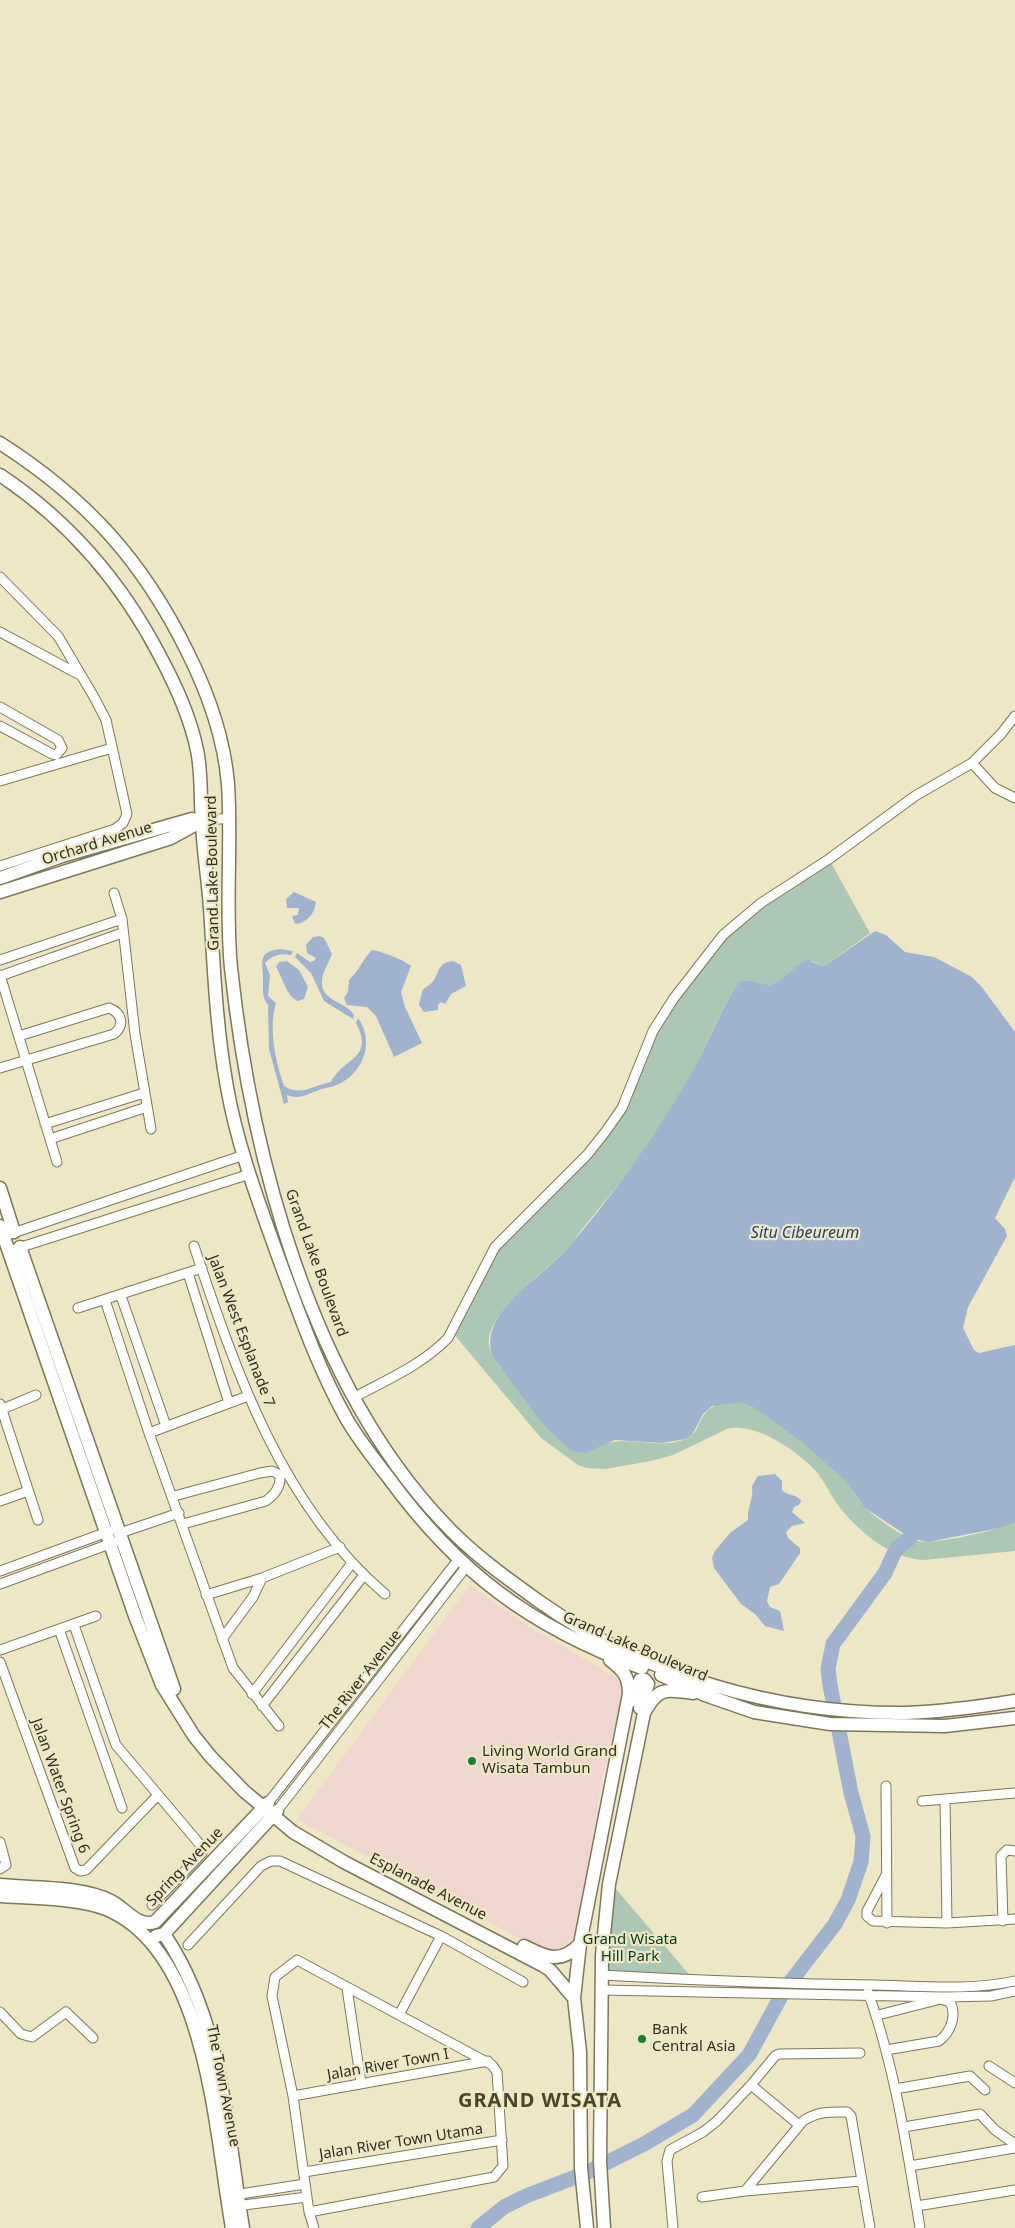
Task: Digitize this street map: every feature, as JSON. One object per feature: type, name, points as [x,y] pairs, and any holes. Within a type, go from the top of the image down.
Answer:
[{"type":"street","name":"Grand Lake Boulevard","points":[[0,443],[29,461],[108,530],[141,570],[162,603],[200,676],[219,729],[228,783],[231,964],[242,1047],[272,1191],[314,1310],[332,1355],[353,1398],[374,1434],[393,1461],[441,1521],[470,1549],[575,1626],[665,1670],[757,1697],[860,1711],[945,1711],[1015,1701]]},
{"type":"street","name":"Grand Lake Boulevard","points":[[0,475],[58,519],[117,584],[139,618],[177,690],[197,751],[202,784],[202,821],[219,1032],[227,1089],[236,1126],[250,1174],[302,1321],[346,1418],[404,1499],[462,1563],[496,1593],[544,1624],[600,1652],[705,1695],[754,1712],[830,1724],[945,1726],[1015,1718]]},
{"type":"street","points":[[0,577],[58,636],[78,674],[94,697],[106,720],[127,814],[123,823],[115,829],[0,866]]},
{"type":"street","points":[[0,632],[78,674]]},
{"type":"street","points":[[0,708],[58,740],[62,748],[56,755],[52,754],[0,726]]},
{"type":"street","points":[[353,1398],[436,1350],[448,1338],[495,1247],[587,1155],[622,1108],[653,1031],[674,998],[723,935],[760,903],[829,859],[915,796],[972,763],[1001,734],[1015,716]]},
{"type":"street","points":[[0,782],[112,748]]},
{"type":"street","points":[[972,763],[994,788],[1015,798]]},
{"type":"street","name":"Orchard Avenue","points":[[0,878],[62,856],[192,819],[202,821],[229,818]]},
{"type":"street","name":"Orchard Avenue","points":[[0,892],[171,838],[202,821]]},
{"type":"street","points":[[114,893],[122,920],[122,933],[144,1093],[151,1129]]},
{"type":"street","points":[[0,960],[122,920]]},
{"type":"street","points":[[57,1162],[20,1036],[0,976],[122,933]]},
{"type":"street","points":[[0,1068],[114,1034],[119,1029],[121,1018],[118,1013],[109,1008],[20,1036]]},
{"type":"street","points":[[45,1124],[144,1093]]},
{"type":"street","points":[[50,1139],[147,1107]]},
{"type":"street","points":[[236,1126],[257,1121]]},
{"type":"street","points":[[6,1231],[244,1154]]},
{"type":"street","points":[[14,1250],[250,1174]]},
{"type":"street","points":[[0,1188],[6,1231],[115,1535],[135,1616],[169,1699],[211,1757],[276,1815]]},
{"type":"street","points":[[258,1196],[272,1191]]},
{"type":"street","name":"Jalan West Esplanade 7","points":[[194,1246],[248,1396],[280,1461],[305,1503],[352,1563],[385,1594]]},
{"type":"street","points":[[78,1308],[121,1296],[202,1268]]},
{"type":"street","points":[[188,1273],[229,1403]]},
{"type":"street","points":[[121,1296],[166,1426]]},
{"type":"street","points":[[105,1300],[149,1433],[174,1496],[206,1595],[233,1668],[279,1726]]},
{"type":"street","points":[[36,1395],[1,1408],[38,1520]]},
{"type":"street","points":[[149,1433],[248,1396]]},
{"type":"street","points":[[174,1496],[266,1472],[277,1472],[280,1475],[276,1492],[266,1500],[183,1524]]},
{"type":"street","points":[[0,1501],[28,1491]]},
{"type":"street","points":[[0,1571],[66,1547],[115,1535],[179,1513]]},
{"type":"street","points":[[0,1584],[70,1558],[115,1535]]},
{"type":"street","points":[[66,1547],[70,1558]]},
{"type":"street","points":[[206,1595],[262,1578],[340,1547]]},
{"type":"street","points":[[252,1694],[352,1563]]},
{"type":"street","name":"The River Avenue","points":[[276,1815],[462,1563]]},
{"type":"street","points":[[262,1706],[364,1575]]},
{"type":"street","points":[[222,1639],[253,1597],[262,1578]]},
{"type":"street","points":[[0,1650],[96,1616]]},
{"type":"street","points":[[74,1624],[113,1739],[121,1752],[203,1850],[152,1905]]},
{"type":"street","points":[[59,1629],[122,1808]]},
{"type":"street","points":[[587,2228],[581,2168],[580,2052],[574,1998],[580,1944],[629,1694],[629,1680],[624,1671],[600,1652]]},
{"type":"street","name":"Jalan Water Spring 6","points":[[0,1662],[75,1868],[80,1871],[86,1870],[157,1796]]},
{"type":"street","points":[[611,1784],[619,1762],[638,1683],[640,1680],[646,1680],[648,1684],[632,1738],[636,1744]]},
{"type":"street","points":[[604,2228],[600,2180],[602,1955],[608,1884],[644,1713],[653,1696],[663,1691],[705,1695]]},
{"type":"street","points":[[886,1786],[887,1923]]},
{"type":"street","points":[[922,1801],[1015,1793]]},
{"type":"street","points":[[945,1800],[947,1923]]},
{"type":"street","name":"Spring Avenue","points":[[0,1885],[78,1892],[97,1896],[111,1901],[138,1920],[150,1924],[155,1922],[276,1815]]},
{"type":"street","name":"Spring Avenue","points":[[164,1934],[205,1888],[276,1815]]},
{"type":"street","name":"Esplanade Avenue","points":[[276,1815],[346,1854],[539,1954],[555,1958],[564,1956],[572,1952],[580,1944]]},
{"type":"street","name":"Esplanade Avenue","points":[[276,1815],[344,1862],[542,1964],[550,1970],[574,1998]]},
{"type":"street","points":[[0,1842],[6,1865],[0,1870]]},
{"type":"street","points":[[1003,1921],[1000,1856],[1006,1850],[1015,1851]]},
{"type":"street","points":[[188,1945],[261,1866],[270,1860],[280,1861],[441,1936],[522,1982]]},
{"type":"street","points":[[886,1875],[869,1905],[867,1916],[873,1921],[887,1923],[947,1923],[1015,1920]]},
{"type":"street","points":[[0,1896],[96,1905],[118,1915],[144,1934],[151,1936],[164,1934]]},
{"type":"street","name":"The Town Avenue","points":[[144,1934],[174,1977],[192,2017],[206,2068],[233,2201],[243,2228]]},
{"type":"street","name":"The Town Avenue","points":[[164,1934],[178,1953],[191,1978],[201,2002],[215,2051],[233,2201],[232,2228]]},
{"type":"street","points":[[400,2013],[441,1936]]},
{"type":"street","points":[[309,2212],[494,2177],[503,2166],[502,2140],[498,2072],[488,2061],[297,1960],[275,1977],[272,1996],[293,2096],[309,2212],[314,2228]]},
{"type":"street","points":[[602,1975],[792,1984],[995,1985],[1015,1981]]},
{"type":"street","points":[[866,1985],[878,2015],[904,2127],[920,2228]]},
{"type":"street","points":[[347,1988],[361,2083]]},
{"type":"street","points":[[602,1990],[991,1996],[1015,1991]]},
{"type":"street","points":[[878,2015],[941,1999],[950,2002],[954,2008],[954,2016],[944,2037],[939,2041],[886,2050]]},
{"type":"street","points":[[0,2012],[21,2034],[32,2037],[66,2012],[93,2038]]},
{"type":"street","points":[[673,2228],[667,2161],[668,2153],[674,2147],[703,2132],[751,2085],[771,2059],[779,2054],[860,2053]]},
{"type":"street","name":"Jalan River Town I","points":[[293,2096],[488,2061]]},
{"type":"street","points":[[989,2066],[1015,2083]]},
{"type":"street","points":[[895,2088],[970,2076],[985,2090]]},
{"type":"street","points":[[751,2085],[799,2126]]},
{"type":"street","points":[[744,2191],[799,2126],[813,2114],[823,2112],[850,2114],[870,2228]]},
{"type":"street","points":[[904,2127],[980,2114],[995,2130],[1015,2146]]},
{"type":"street","name":"Jalan River Town Utama","points":[[304,2172],[502,2140]]},
{"type":"street","points":[[910,2166],[1015,2146]]},
{"type":"street","points":[[702,2198],[744,2191],[861,2181]]},
{"type":"street","points":[[233,2201],[305,2184]]},
{"type":"street","points":[[917,2206],[1015,2190]]},
{"type":"street","points":[[233,2201],[307,2196]]},
{"type":"shaded area","points":[[470,1585],[531,1628],[616,1677],[623,1688],[623,1699],[602,1779],[578,1935],[555,1952],[539,1949],[297,1819]]},
{"type":"green space","points":[[829,859],[870,933],[826,965],[821,966],[812,961],[783,979],[771,984],[738,983],[690,1078],[655,1135],[568,1248],[505,1307],[496,1320],[489,1344],[493,1357],[517,1385],[551,1414],[596,1447],[607,1443],[630,1441],[664,1443],[686,1439],[692,1436],[711,1408],[720,1403],[739,1401],[759,1411],[821,1457],[847,1481],[868,1510],[905,1536],[918,1541],[939,1541],[980,1533],[1015,1523],[1015,1551],[924,1560],[911,1558],[887,1549],[854,1524],[837,1504],[819,1474],[803,1459],[772,1438],[749,1429],[727,1429],[673,1455],[651,1461],[605,1469],[587,1468],[578,1465],[541,1438],[452,1332],[495,1247],[606,1131],[653,1031],[723,935]]},
{"type":"green space","name":"Grand Wisata Hill Park","points":[[609,1881],[694,1980],[602,1975]]},
{"type":"water","points":[[294,892],[316,902],[310,917],[303,922],[295,924],[292,916],[298,915],[299,908],[287,908],[286,899]]},
{"type":"water","name":"Situ Cibeureum","points":[[875,931],[886,935],[905,952],[934,957],[972,977],[981,986],[1015,1032],[1015,1177],[995,1218],[1005,1229],[1007,1236],[968,1307],[963,1328],[974,1350],[979,1353],[1015,1345],[1015,1523],[928,1542],[910,1538],[864,1507],[847,1482],[802,1442],[753,1407],[741,1402],[712,1406],[703,1414],[692,1435],[686,1439],[662,1443],[615,1440],[585,1453],[571,1451],[541,1422],[493,1357],[490,1341],[494,1326],[502,1312],[527,1285],[565,1251],[599,1211],[645,1148],[694,1069],[724,1007],[738,983],[750,981],[768,985],[772,984],[808,960],[821,966],[826,965]]},
{"type":"water","points":[[320,936],[324,938],[332,954],[325,970],[322,987],[329,997],[350,1010],[354,1015],[353,1019],[324,1001],[311,973],[295,957],[297,953],[310,962],[314,961],[316,958],[307,953],[306,945],[313,937]]},
{"type":"water","points":[[280,949],[293,951],[291,955],[277,955],[265,963],[270,975],[268,996],[276,1003],[273,1024],[274,1045],[284,1086],[290,1089],[301,1090],[331,1082],[360,1051],[362,1044],[361,1035],[356,1023],[358,1018],[363,1027],[366,1045],[361,1063],[349,1077],[338,1084],[303,1096],[287,1095],[288,1102],[284,1104],[269,1049],[268,1005],[263,994],[262,964],[262,960],[267,953]]},
{"type":"water","points":[[372,950],[392,956],[411,966],[401,992],[405,1007],[422,1043],[394,1057],[376,1016],[367,1007],[347,1005],[344,998],[348,992],[349,980]]},
{"type":"water","points":[[287,961],[299,970],[308,987],[304,999],[298,1001],[290,995],[276,967],[279,962]]},
{"type":"water","points":[[453,961],[461,965],[466,986],[451,994],[445,1004],[441,1002],[438,1005],[438,1010],[424,1012],[419,1005],[422,991],[433,981],[442,965]]},
{"type":"water","points":[[775,1474],[782,1481],[782,1490],[801,1500],[800,1504],[794,1507],[792,1512],[805,1523],[792,1526],[786,1532],[788,1538],[800,1548],[800,1553],[779,1584],[770,1587],[767,1601],[770,1607],[780,1611],[784,1631],[765,1626],[755,1614],[741,1604],[714,1568],[712,1558],[715,1551],[730,1533],[748,1520],[752,1486],[758,1476]]},
{"type":"waterway","points":[[478,2228],[504,2207],[526,2196],[586,2173],[644,2144],[693,2115],[749,2055],[785,1989],[835,1924],[848,1900],[861,1862],[863,1836],[851,1793],[828,1669],[833,1644],[885,1573],[896,1549],[910,1538]]},
{"type":"place","name":"Living World Grand Wisata Tambun","points":[[472,1761]]},
{"type":"place","name":"Bank Central Asia","points":[[642,2039]]},
{"type":"district","name":"GRAND WISATA","points":[[540,2101]]}]
